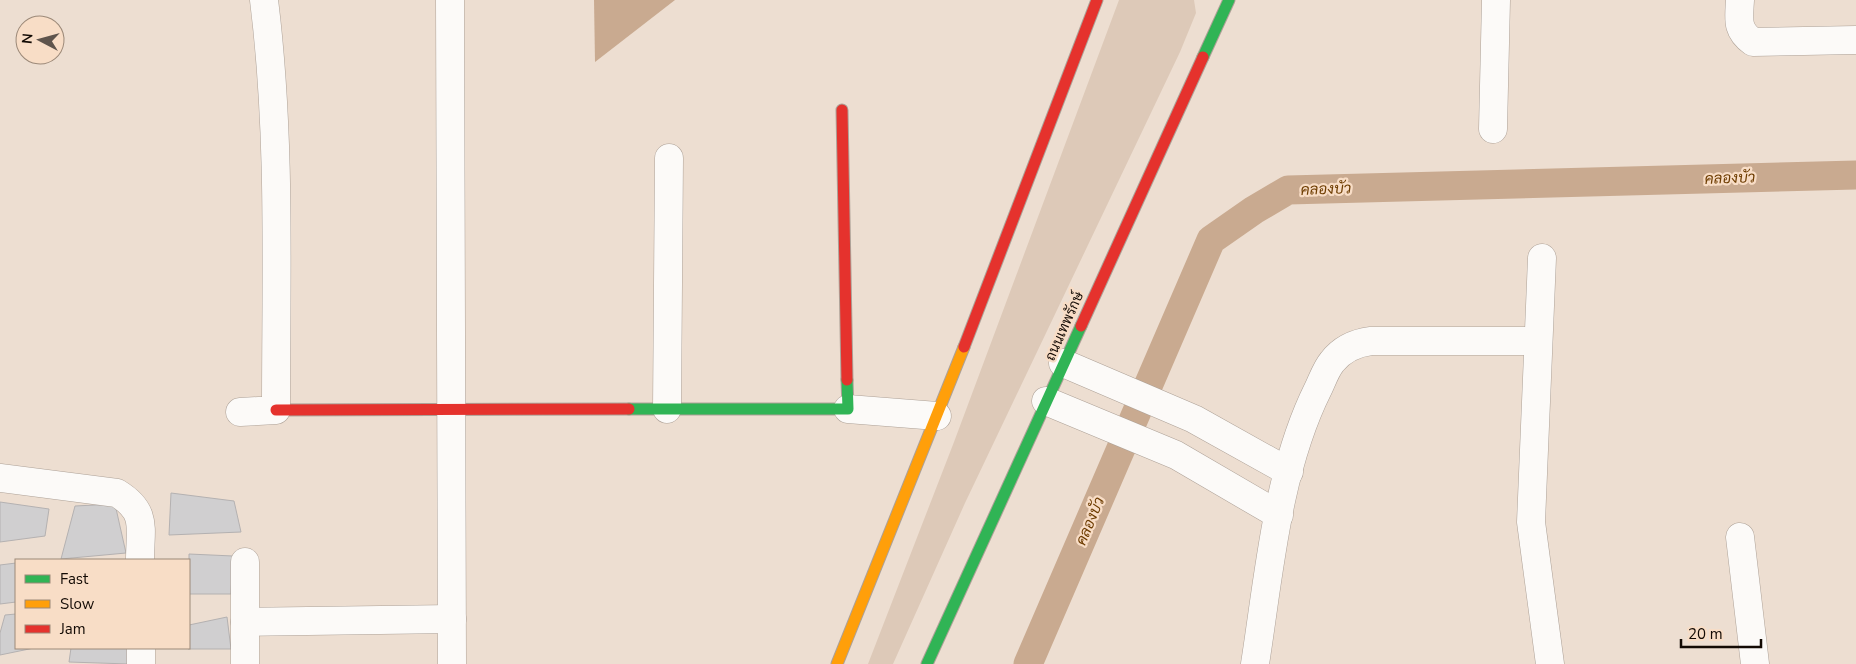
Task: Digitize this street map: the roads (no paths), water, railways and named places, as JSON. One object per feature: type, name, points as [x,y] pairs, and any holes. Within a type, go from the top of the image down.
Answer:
[{"type":"main road","points":[[836,664],[937,416],[1097,0]]},
{"type":"main road","name":"ถนนเทพรักษ์","points":[[927,664],[1228,0]]},
{"type":"main road","points":[[1211,9],[1216,26]]},
{"type":"main road","points":[[276,410],[848,409],[842,110]]},
{"type":"street","points":[[240,412],[276,410],[276,194],[272,62],[264,0]]},
{"type":"street","points":[[450,0],[453,409],[452,664]]},
{"type":"street","points":[[1493,129],[1496,0]]},
{"type":"street","points":[[1740,0],[1740,24],[1743,35],[1753,42],[1856,40]]},
{"type":"street","points":[[666,409],[669,158]]},
{"type":"street","points":[[1542,258],[1531,522],[1550,664]]},
{"type":"street","points":[[1255,664],[1279,515],[1289,472],[1308,409],[1331,363],[1344,350],[1357,343],[1371,341],[1538,341]]},
{"type":"street","points":[[1063,363],[1194,420],[1289,472]]},
{"type":"street","points":[[1046,401],[1176,455],[1279,515]]},
{"type":"street","points":[[848,409],[937,416]]},
{"type":"street","points":[[0,478],[117,494],[132,502],[140,518],[140,559]]},
{"type":"street","points":[[1740,537],[1755,664]]},
{"type":"street","points":[[245,664],[246,562]]},
{"type":"street","points":[[245,622],[452,619]]},
{"type":"street","points":[[140,649],[140,664]]},
{"type":"waterway","name":"คลองบัว","points":[[1028,664],[1211,240],[1254,210],[1288,190],[1856,175]]}]
